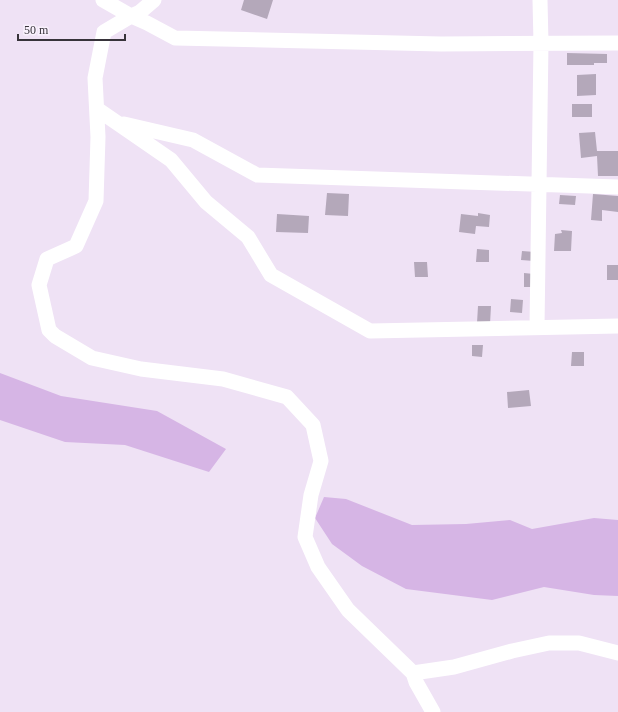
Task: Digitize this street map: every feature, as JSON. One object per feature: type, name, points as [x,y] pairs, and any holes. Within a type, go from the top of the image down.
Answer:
[{"type":"street","points":[[103,0],[175,38],[441,44],[618,43]]},
{"type":"street","points":[[154,0],[140,12],[104,32],[95,78],[98,137],[96,201],[76,246],[47,259],[39,285],[49,330],[55,336],[92,358],[140,369],[223,379],[287,397],[314,425],[320,461],[311,495],[305,537],[318,567],[348,610],[413,673],[416,682],[433,712]]},
{"type":"street","points":[[537,328],[541,43],[540,0]]},
{"type":"street","points":[[97,109],[123,124],[193,140],[257,175],[618,187]]},
{"type":"street","points":[[97,109],[171,160],[206,202],[248,236],[271,275],[370,331],[618,326]]},
{"type":"street","points":[[413,673],[454,667],[512,651],[549,643],[579,643],[618,653]]},
{"type":"shaded area","points":[[0,373],[61,396],[157,411],[226,449],[209,472],[125,445],[65,442],[0,420]]},
{"type":"shaded area","points":[[324,497],[346,499],[412,525],[466,524],[510,520],[532,529],[594,518],[618,520],[618,596],[594,595],[544,587],[492,600],[406,589],[362,566],[332,544],[315,518]]},
{"type":"building","points":[[244,0],[273,0],[267,19],[241,10]]},
{"type":"building","points":[[567,53],[607,54],[607,63],[594,63],[594,65],[567,65]]},
{"type":"building","points":[[596,74],[596,95],[577,96],[577,75]]},
{"type":"building","points":[[572,104],[592,104],[592,117],[572,117]]},
{"type":"building","points":[[595,132],[597,151],[618,151],[618,176],[598,176],[597,156],[581,158],[579,133]]},
{"type":"building","points":[[327,193],[349,194],[348,216],[325,215]]},
{"type":"building","points":[[593,194],[618,196],[618,212],[602,210],[602,221],[591,220]]},
{"type":"building","points":[[560,195],[576,196],[575,205],[559,204]]},
{"type":"building","points":[[478,213],[490,215],[489,227],[476,226],[475,234],[459,232],[461,214],[478,216]]},
{"type":"building","points":[[277,214],[309,216],[308,233],[276,232]]},
{"type":"building","points":[[561,230],[572,231],[571,251],[554,251],[555,234],[562,233]]},
{"type":"building","points":[[477,249],[489,250],[489,262],[476,262]]},
{"type":"building","points":[[522,251],[535,252],[534,261],[521,260]]},
{"type":"building","points":[[414,262],[427,262],[428,277],[415,277]]},
{"type":"building","points":[[607,265],[618,265],[618,280],[607,280]]},
{"type":"building","points":[[524,273],[534,274],[534,287],[524,287]]},
{"type":"building","points":[[511,299],[523,300],[522,313],[510,312]]},
{"type":"building","points":[[478,306],[491,306],[490,324],[477,323]]},
{"type":"building","points":[[472,345],[483,345],[482,357],[472,356]]},
{"type":"building","points":[[572,352],[584,352],[584,366],[571,366]]},
{"type":"building","points":[[529,390],[531,406],[508,408],[507,392]]}]
